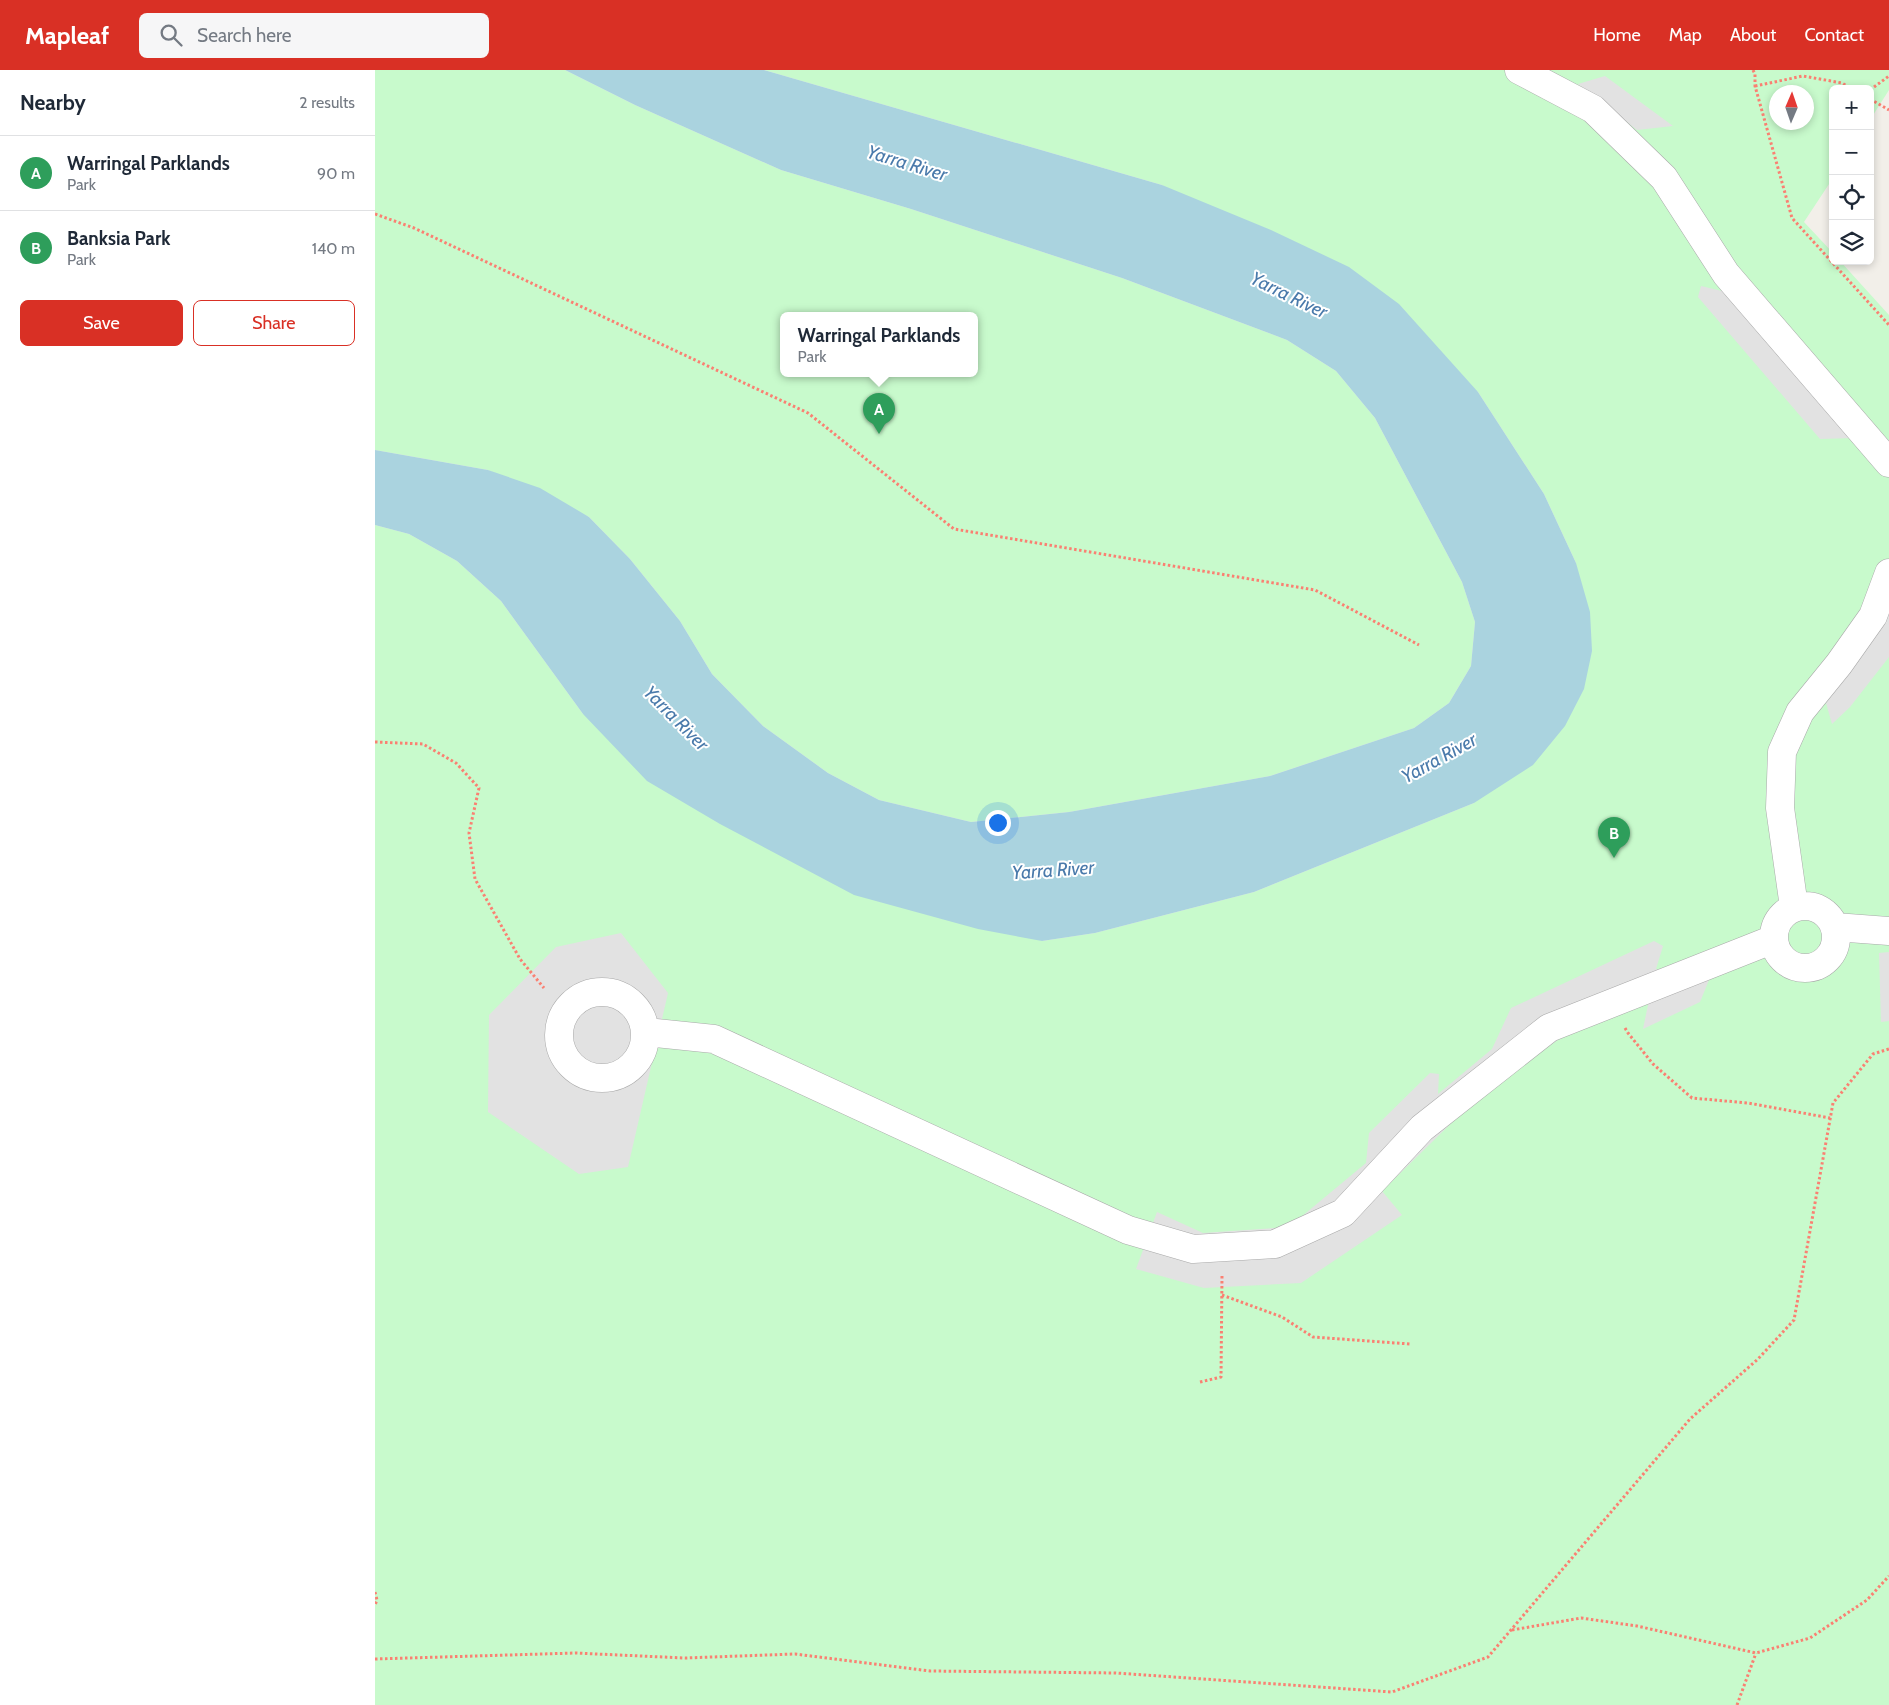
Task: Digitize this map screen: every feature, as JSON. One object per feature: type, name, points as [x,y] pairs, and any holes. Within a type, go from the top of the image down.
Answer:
[{"type":"lane","points":[[1519,70],[1593,109],[1663,178],[1726,274],[1889,463]]},
{"type":"lane","points":[[1795,907],[1780,808],[1782,752],[1800,712],[1839,664],[1873,616],[1889,573]]},
{"type":"lane","points":[[1815,906],[1831,918],[1835,928],[1837,938],[1835,948],[1821,964],[1811,968],[1790,965],[1776,950],[1774,929],[1778,919],[1785,912],[1795,907],[1815,906]]},
{"type":"lane","points":[[1835,928],[1889,931]]},
{"type":"lane","points":[[646,1032],[714,1039],[1128,1230],[1193,1250],[1275,1244],[1343,1213],[1422,1128],[1549,1028],[1774,940]]},
{"type":"path","points":[[1753,70],[1755,86],[1792,218],[1889,326]]},
{"type":"path","points":[[1755,86],[1803,76],[1845,85]]},
{"type":"path","points":[[1874,87],[1889,76]]},
{"type":"path","points":[[1874,101],[1889,110]]},
{"type":"path","points":[[375,214],[414,228],[808,413],[954,529],[1315,590],[1419,645]]},
{"type":"path","points":[[375,742],[423,744],[456,763],[479,788],[469,833],[475,880],[520,959],[544,988]]},
{"type":"path","points":[[1613,1002],[1628,1033],[1653,1064],[1691,1098],[1748,1103],[1830,1118]]},
{"type":"path","points":[[375,1659],[575,1653],[685,1658],[795,1654],[930,1671],[1116,1673],[1393,1692],[1488,1657],[1690,1419],[1758,1359],[1794,1320],[1833,1103],[1873,1054],[1889,1049]]},
{"type":"path","points":[[1200,1382],[1221,1377],[1222,1248]]},
{"type":"path","points":[[1221,1295],[1282,1317],[1313,1337],[1410,1344]]},
{"type":"path","points":[[1511,1630],[1581,1618],[1637,1626],[1755,1654],[1810,1638],[1867,1600],[1889,1576]]},
{"type":"path","points":[[375,1592],[377,1600],[375,1605]]},
{"type":"path","points":[[1737,1705],[1755,1654]]},
{"type":"green space","points":[[375,70],[565,70],[635,105],[781,170],[911,209],[1122,278],[1287,340],[1336,371],[1375,418],[1462,582],[1475,622],[1471,666],[1449,703],[1414,728],[1270,776],[1069,812],[971,822],[879,800],[828,773],[763,726],[712,674],[680,621],[630,559],[589,517],[488,470],[375,450]]},
{"type":"green space","points":[[764,70],[1889,70],[1889,90],[1874,114],[1874,85],[1829,85],[1829,184],[1804,222],[1829,249],[1829,265],[1844,265],[1889,315],[1889,1705],[375,1705],[375,525],[409,534],[457,561],[501,601],[583,714],[1042,941],[1095,933],[1254,892],[1474,803],[1576,563],[1544,494],[1478,392],[1162,185]]},
{"type":"shaded area","points":[[1605,76],[1673,126],[1637,130],[1578,84]]},
{"type":"shaded area","points":[[1701,286],[1722,291],[1855,438],[1820,439],[1698,297]]},
{"type":"shaded area","points":[[1889,605],[1889,657],[1850,707],[1832,724],[1826,703],[1873,638]]},
{"type":"shaded area","points":[[621,933],[668,993],[628,1167],[579,1174],[488,1112],[489,1015],[556,947]]},
{"type":"shaded area","points":[[1654,941],[1663,946],[1656,969],[1711,975],[1700,1002],[1643,1029],[1649,1000],[1562,1037],[1480,1095],[1382,1191],[1402,1215],[1301,1283],[1204,1288],[1136,1269],[1157,1212],[1203,1233],[1289,1227],[1366,1163],[1369,1133],[1430,1073],[1439,1074],[1438,1094],[1492,1049],[1511,1008]]},
{"type":"shaded area","points":[[1889,952],[1889,1021],[1881,1022],[1879,953]]},
{"type":"water","name":"Yarra River","points":[[565,70],[764,70],[1162,185],[1271,230],[1349,267],[1399,304],[1478,392],[1544,494],[1576,563],[1590,612],[1592,651],[1584,689],[1565,726],[1533,765],[1474,803],[1254,892],[1095,933],[1042,941],[978,929],[854,895],[720,824],[647,781],[583,714],[501,601],[457,561],[409,534],[375,525],[375,450],[488,470],[540,488],[589,517],[630,559],[680,621],[712,674],[763,726],[828,773],[879,800],[971,822],[1069,812],[1270,776],[1414,728],[1449,703],[1471,666],[1475,622],[1462,582],[1375,418],[1336,371],[1287,340],[1122,278],[911,209],[781,170],[635,105]]},
{"type":"place","name":"Warringal Parklands","points":[[879,434]]},
{"type":"place","name":"Banksia Park","points":[[1614,858]]}]
